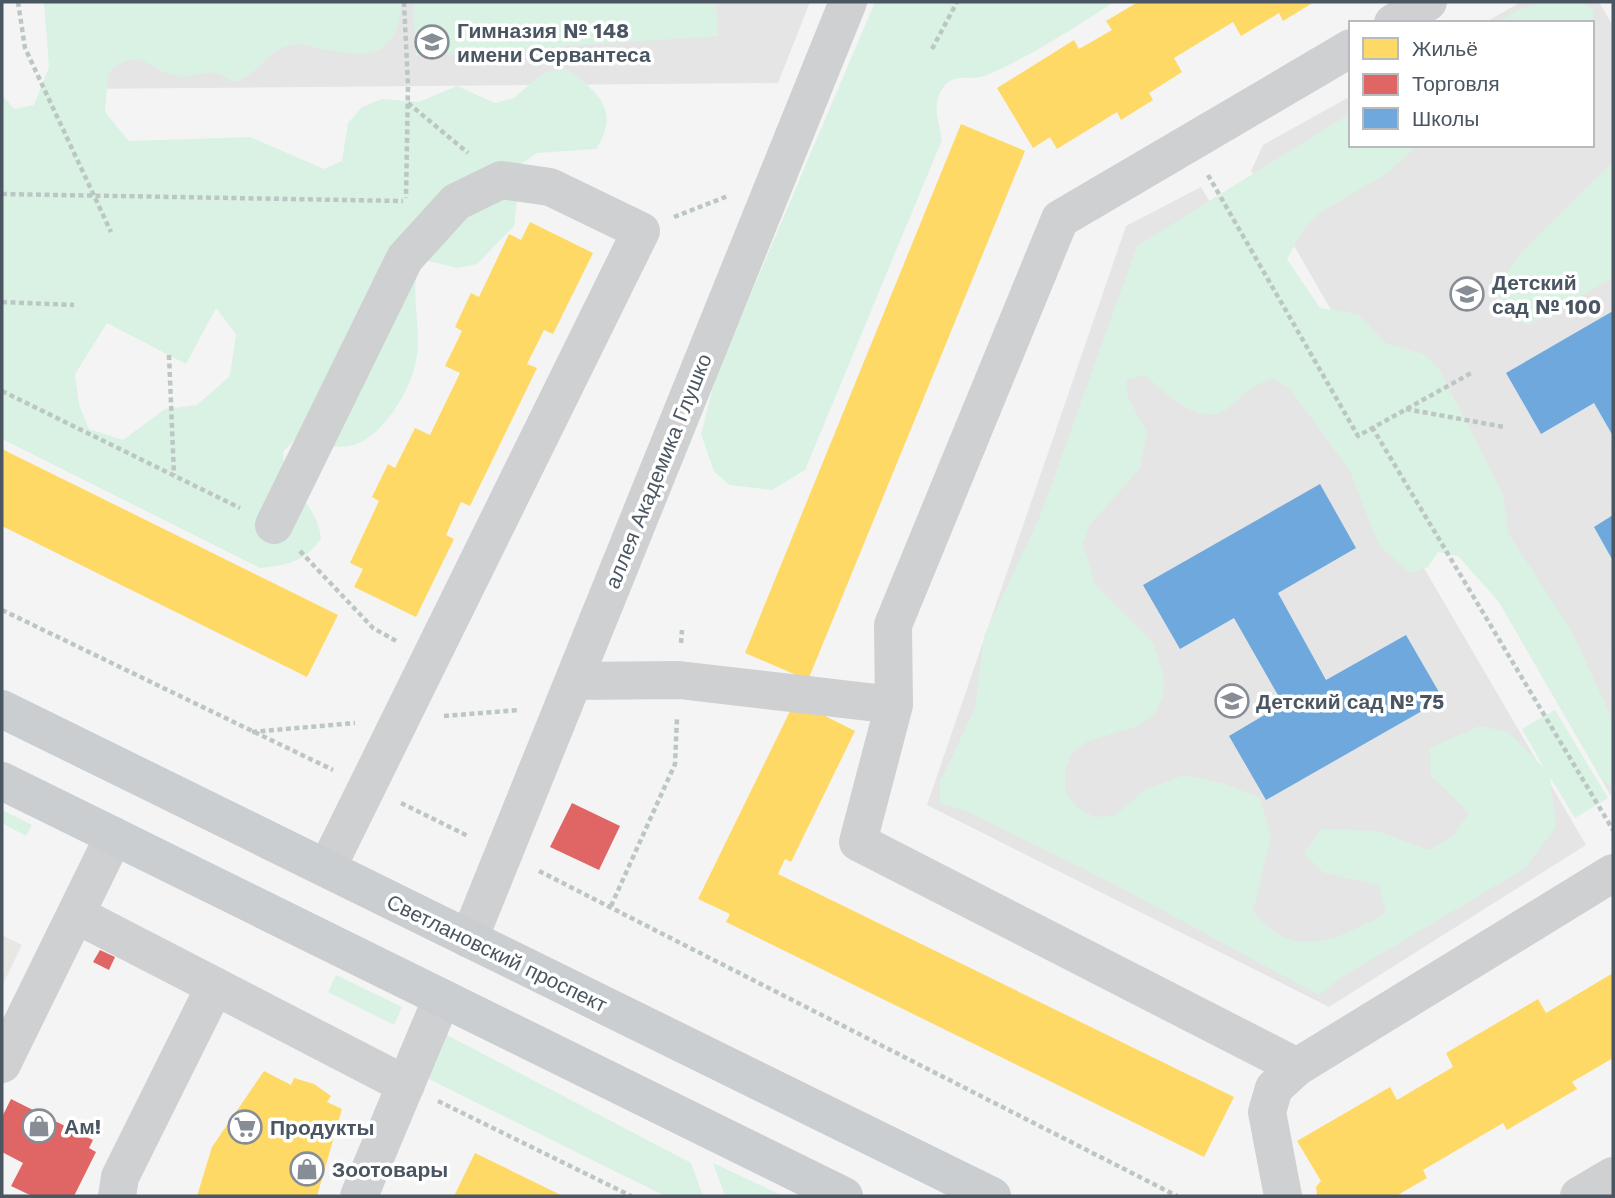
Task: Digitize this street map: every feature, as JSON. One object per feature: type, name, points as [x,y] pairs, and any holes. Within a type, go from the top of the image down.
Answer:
[{"type":"main road","name":"Светлановский проспект","points":[[2,709],[992,1196]]},
{"type":"main road","points":[[2,781],[844,1196]]},
{"type":"street","name":"аллея Академика Глушко","points":[[469,939],[848,2]]},
{"type":"street","points":[[1396,21],[1428,2]]},
{"type":"street","points":[[1297,1067],[858,842],[894,705],[893,625],[1060,219],[1349,49]]},
{"type":"street","points":[[274,524],[405,258],[456,202],[501,180],[550,187],[641,231],[327,869]]},
{"type":"street","points":[[573,681],[679,680],[894,705]]},
{"type":"street","points":[[2,1064],[114,836]]},
{"type":"street","points":[[1283,1196],[1267,1112],[1274,1088],[1297,1067],[1613,873]]},
{"type":"street","points":[[77,915],[406,1084]]},
{"type":"street","points":[[117,1196],[120,1177],[215,986]]},
{"type":"street","points":[[359,1196],[442,998]]},
{"type":"street","points":[[1579,1196],[1613,1176]]},
{"type":"path","points":[[18,2],[25,48],[111,232]]},
{"type":"path","points":[[404,2],[408,103],[405,258]]},
{"type":"path","points":[[932,49],[957,2]]},
{"type":"path","points":[[408,103],[501,180]]},
{"type":"path","points":[[1190,144],[1358,436],[1473,372]]},
{"type":"path","points":[[641,231],[750,187],[781,167]]},
{"type":"path","points":[[2,194],[456,202]]},
{"type":"path","points":[[2,302],[74,305]]},
{"type":"path","points":[[169,355],[174,475]]},
{"type":"path","points":[[2,391],[274,524],[373,628],[430,659]]},
{"type":"path","points":[[1404,408],[1504,428]]},
{"type":"path","points":[[1372,428],[1613,830]]},
{"type":"path","points":[[2,610],[611,906],[1177,1196]]},
{"type":"path","points":[[611,906],[675,764],[682,630]]},
{"type":"path","points":[[406,1084],[631,1196]]},
{"type":"shaded area","name":"Гимназия № 148 имени Сервантеса","points":[[67,2],[810,2],[778,83],[73,89]]},
{"type":"shaded area","name":"Детский сад № 100","points":[[1521,2],[1599,2],[1613,26],[1611,796],[1251,171],[1263,145],[1349,97],[1349,147],[1594,147],[1594,21],[1488,21]]},
{"type":"shaded area","name":"Детский сад № 75","points":[[1201,187],[1586,845],[1329,1007],[927,805],[1126,226]]},
{"type":"shaded area","points":[[2,935],[22,945],[2,986]]},
{"type":"green space","points":[[44,2],[401,2],[393,36],[386,45],[376,51],[350,53],[294,44],[275,52],[251,73],[234,82],[215,73],[176,76],[143,61],[128,60],[108,73],[105,112],[129,141],[250,137],[324,169],[342,161],[348,123],[362,107],[382,99],[419,102],[457,86],[495,103],[514,98],[545,72],[568,69],[589,86],[603,103],[606,123],[596,149],[537,153],[521,164],[514,226],[477,264],[458,268],[420,259],[415,283],[417,355],[415,368],[403,396],[384,423],[361,442],[336,447],[295,439],[283,452],[289,478],[314,514],[321,539],[308,553],[295,561],[260,568],[2,439],[2,95],[14,109],[34,105],[49,67]],"holes":[[[216,308],[236,334],[230,376],[197,405],[165,409],[123,440],[89,429],[79,405],[75,374],[107,323],[186,364]]]},
{"type":"green space","points":[[413,2],[716,2],[718,36],[416,56]]},
{"type":"green space","points":[[875,2],[1114,2],[1020,59],[981,77],[952,80],[943,88],[937,100],[942,140],[805,470],[772,490],[729,485],[714,471],[701,434],[716,376]]},
{"type":"green space","points":[[1544,2],[1581,2],[1593,10],[1594,21],[1500,21],[1517,10]]},
{"type":"green space","points":[[1349,114],[1349,147],[1416,147],[1386,174],[1318,214],[1305,227],[1287,259],[1320,308],[1358,314],[1387,344],[1424,354],[1438,367],[1503,494],[1508,533],[1571,630],[1613,721],[1613,790],[1601,778],[1499,602],[1458,556],[1438,552],[1428,567],[1410,573],[1379,545],[1350,471],[1290,389],[1274,379],[1267,381],[1252,388],[1221,412],[1210,414],[1198,413],[1186,407],[1144,375],[1126,380],[1128,398],[1147,432],[1140,468],[1089,526],[1083,544],[1095,584],[1153,642],[1164,678],[1163,697],[1154,714],[1138,726],[1086,742],[1071,754],[1065,772],[1066,793],[1078,808],[1095,817],[1114,816],[1145,790],[1184,775],[1222,783],[1260,798],[1271,837],[1253,911],[1268,927],[1284,937],[1317,941],[1334,938],[1386,913],[1379,885],[1324,873],[1304,853],[1321,829],[1377,831],[1429,850],[1453,836],[1469,813],[1431,776],[1430,748],[1480,726],[1508,732],[1544,768],[1522,729],[1555,710],[1608,798],[1575,818],[1550,777],[1556,827],[1524,869],[1340,978],[1319,995],[1110,882],[969,812],[940,803],[940,782],[975,708],[984,636],[1041,514],[1137,246]]},
{"type":"green space","points":[[1613,155],[1613,278],[1528,325],[1497,308],[1497,287],[1521,253],[1610,165]]},
{"type":"green space","points":[[2,810],[32,825],[26,836],[2,823]]},
{"type":"green space","points":[[336,975],[402,1007],[394,1025],[328,992]]},
{"type":"green space","points":[[445,1034],[691,1163],[703,1196],[665,1196],[423,1076]]},
{"type":"green space","points":[[713,1163],[783,1196],[725,1196]]},
{"type":"building: Жильё","points":[[1138,2],[1314,2],[1283,21],[1279,13],[1241,36],[1233,22],[1174,58],[1182,72],[1149,93],[1153,100],[1121,120],[1117,112],[1057,149],[1050,137],[1033,148],[997,88],[1074,40],[1079,49],[1112,30],[1106,21]]},
{"type":"building: Жильё","points":[[961,124],[1025,151],[808,680],[745,653]]},
{"type":"building: Жильё","points":[[530,222],[593,253],[553,334],[544,330],[527,364],[537,368],[470,506],[461,502],[446,535],[454,539],[416,617],[354,587],[363,569],[350,563],[379,501],[372,497],[388,464],[395,468],[415,428],[430,435],[460,373],[445,366],[462,331],[455,327],[471,293],[479,297],[509,234],[521,240]]},
{"type":"building: Жильё","points":[[2,449],[338,615],[307,677],[2,526]]},
{"type":"building: Жильё","points":[[795,701],[855,731],[791,862],[785,859],[778,874],[1234,1097],[1204,1157],[726,922],[730,914],[698,899]]},
{"type":"building: Жильё","points":[[1613,973],[1613,1058],[1572,1082],[1577,1089],[1507,1130],[1503,1123],[1423,1170],[1427,1178],[1396,1196],[1317,1196],[1316,1187],[1321,1181],[1297,1141],[1390,1087],[1397,1100],[1453,1067],[1446,1053],[1538,999],[1546,1013]]},
{"type":"building: Жильё","points":[[264,1071],[291,1085],[294,1078],[314,1084],[331,1096],[327,1102],[342,1109],[317,1196],[197,1196],[212,1147]]},
{"type":"building: Жильё","points":[[475,1153],[563,1196],[454,1196]]},
{"type":"building: Торговля","points":[[572,803],[620,826],[599,870],[550,847]]},
{"type":"building: Торговля","points":[[100,950],[115,957],[109,970],[93,962]]},
{"type":"building: Торговля","points":[[11,1099],[93,1140],[89,1148],[96,1152],[74,1196],[32,1196],[11,1186],[23,1163],[2,1152],[2,1117]]},
{"type":"building: Школы","points":[[1613,311],[1613,436],[1594,403],[1541,434],[1506,373]]},
{"type":"building: Школы","points":[[1320,484],[1356,548],[1278,593],[1326,680],[1406,635],[1443,699],[1266,800],[1229,736],[1283,704],[1234,618],[1180,649],[1143,585]]},
{"type":"building: Школы","points":[[1613,515],[1613,561],[1594,527]]},
{"type":"place","name":"Гимназия № 148 имени Сервантеса","points":[[432,42]]},
{"type":"place","name":"Детский сад № 100","points":[[1467,294]]},
{"type":"place","name":"Детский сад № 75","points":[[1232,701]]},
{"type":"place","name":"Ам!","points":[[39,1126]]},
{"type":"place","name":"Продукты","points":[[245,1127]]},
{"type":"place","name":"Зоотовары","points":[[307,1169]]}]
